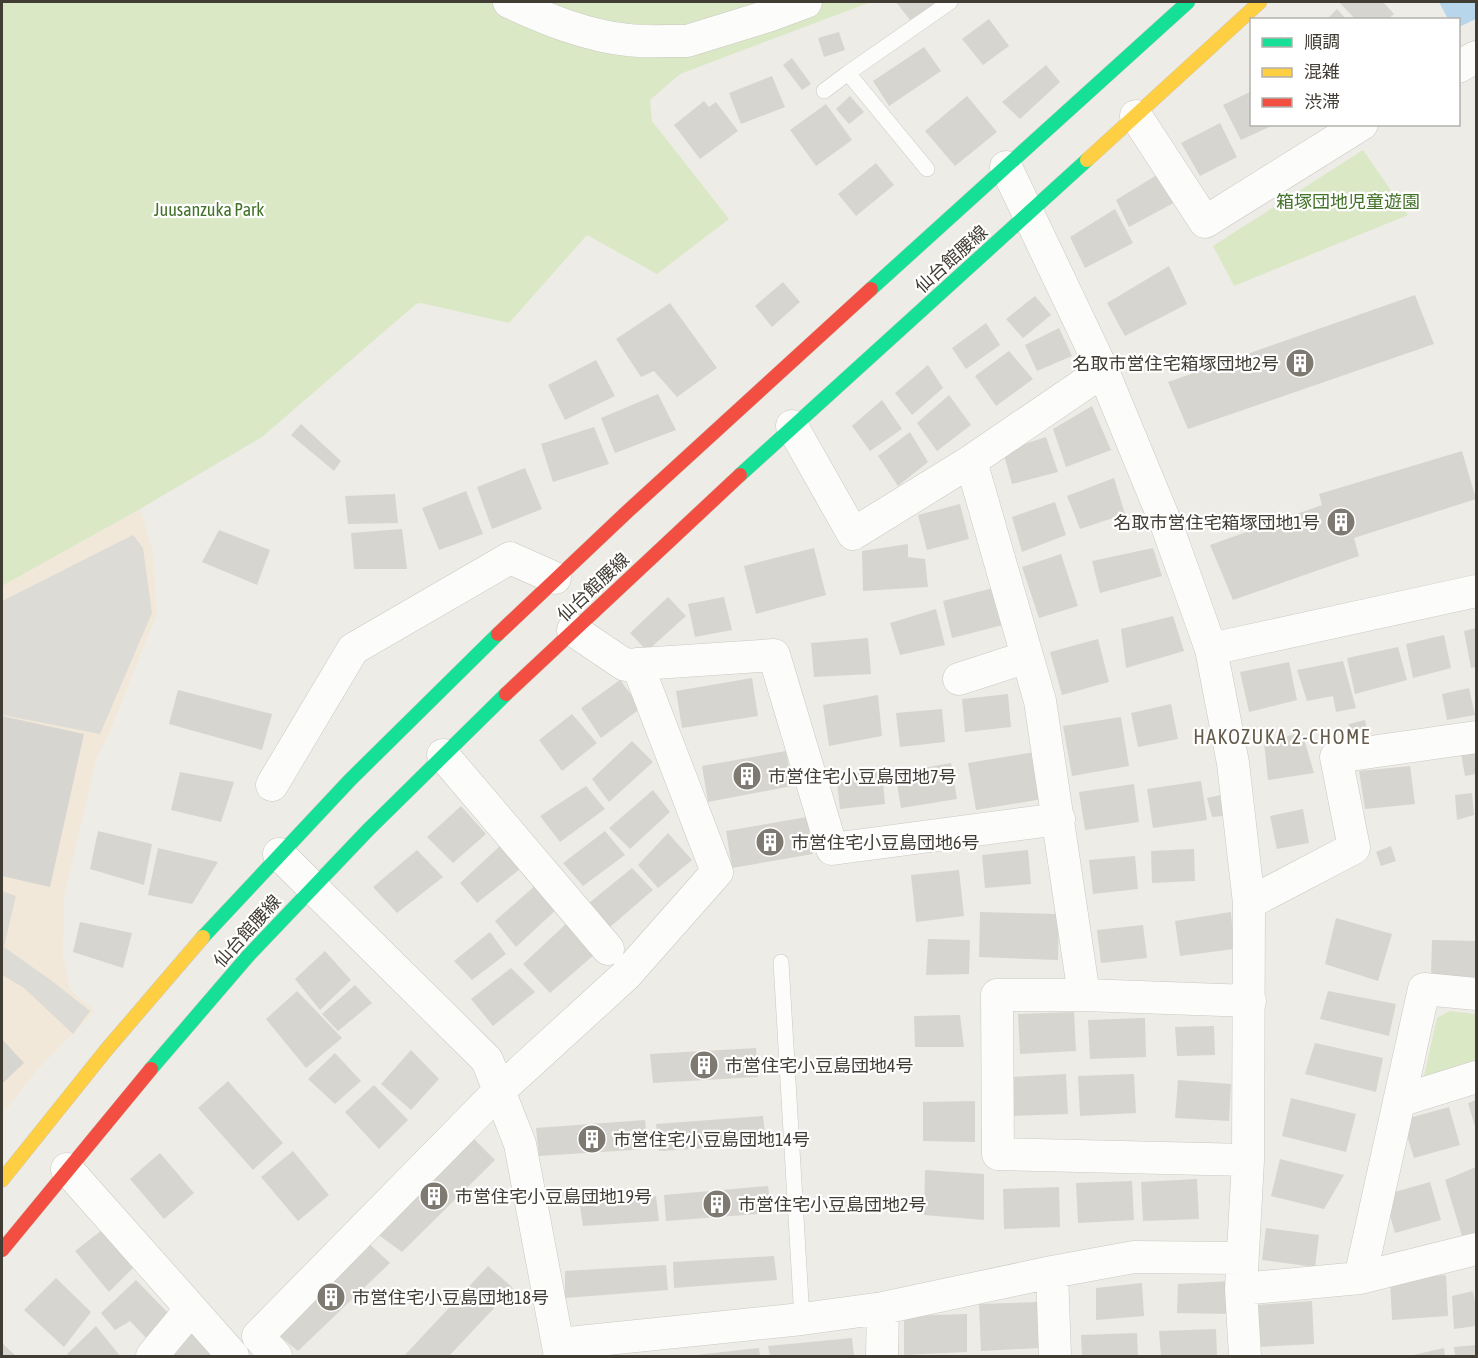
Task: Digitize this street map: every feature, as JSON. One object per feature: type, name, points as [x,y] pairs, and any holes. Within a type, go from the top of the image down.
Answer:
[{"type":"main road","name":"仙台館腰線","points":[[2,1180],[77,1083],[215,923],[425,705],[555,578],[1188,2]]},
{"type":"main road","name":"仙台館腰線","points":[[2,1250],[67,1169],[243,961],[443,754],[792,426],[1137,116],[1260,2]]},
{"type":"street","points":[[509,2],[580,30],[627,40],[678,41],[687,41],[806,2]]},
{"type":"street","points":[[1460,66],[1476,57]]},
{"type":"street","points":[[1137,116],[1205,222],[1359,126]]},
{"type":"street","points":[[1006,167],[1104,371],[1167,526],[1211,649],[1233,764],[1248,903],[1250,1001],[1248,1160],[1241,1289],[1245,1356]]},
{"type":"street","points":[[792,426],[853,534],[971,461],[1104,371]]},
{"type":"street","points":[[971,461],[1040,701],[1084,994]]},
{"type":"street","points":[[272,785],[353,649],[510,558],[555,578]]},
{"type":"street","points":[[1211,649],[1476,591]]},
{"type":"street","points":[[573,630],[625,665],[774,655],[832,849],[1059,819]]},
{"type":"street","points":[[959,679],[1028,657]]},
{"type":"street","points":[[276,1356],[258,1336],[499,1091],[626,975],[717,872],[637,664]]},
{"type":"street","points":[[1248,903],[1354,849],[1336,757],[1476,736]]},
{"type":"street","points":[[443,754],[608,949]]},
{"type":"street","points":[[279,854],[487,1060],[520,1144],[560,1350],[883,1308],[1134,1257],[1242,1258]]},
{"type":"street","points":[[1360,1278],[1424,989],[1476,993]]},
{"type":"street","points":[[1248,1160],[998,1154],[997,995],[1084,994],[1250,1001]]},
{"type":"street","points":[[1400,1101],[1476,1077]]},
{"type":"street","points":[[67,1169],[233,1356]]},
{"type":"street","points":[[1241,1289],[1360,1278],[1476,1249]]},
{"type":"street","points":[[1052,1272],[1055,1356]]},
{"type":"street","points":[[882,1356],[883,1308]]},
{"type":"street","points":[[152,1356],[191,1309]]},
{"type":"lane","points":[[824,91],[950,2]]},
{"type":"lane","points":[[848,73],[927,169]]},
{"type":"lane","points":[[781,962],[802,1319]]},
{"type":"shaded area","points":[[140,509],[152,549],[157,613],[108,736],[97,757],[64,896],[63,955],[70,990],[95,1011],[35,1072],[2,1115],[2,586]]},
{"type":"shaded area","points":[[133,535],[143,548],[152,613],[100,734],[2,715],[2,601]]},
{"type":"shaded area","points":[[2,891],[16,896],[4,947],[90,1011],[73,1034],[24,988],[2,975]]},
{"type":"green space","name":"Juusanzuka Park","points":[[2,2],[871,2],[680,74],[650,100],[652,121],[729,219],[657,274],[587,235],[509,323],[421,303],[416,304],[262,437],[140,509],[2,586]]},
{"type":"green space","name":"箱塚団地児童遊園","points":[[1363,150],[1408,215],[1234,286],[1213,246]]},
{"type":"green space","points":[[1450,1011],[1476,1014],[1476,1070],[1423,1081],[1437,1018]]},
{"type":"water","points":[[1439,2],[1476,2],[1476,19],[1460,27],[1460,18],[1447,18]]},
{"type":"building","points":[[896,2],[938,2],[910,20]]},
{"type":"building","points":[[1339,2],[1383,2],[1394,14],[1389,18],[1354,18]]},
{"type":"building","points":[[1337,9],[1345,18],[1328,18]]},
{"type":"building","points":[[989,19],[1009,46],[983,65],[962,39]]},
{"type":"building","points":[[839,32],[845,50],[824,57],[818,38]]},
{"type":"building","points":[[924,47],[941,71],[889,106],[873,81]]},
{"type":"building","points":[[792,58],[811,84],[802,90],[783,65]]},
{"type":"building","points":[[1046,65],[1060,82],[1020,119],[1002,102]]},
{"type":"building","points":[[772,76],[785,107],[741,124],[729,93]]},
{"type":"building","points":[[1250,92],[1250,126],[1272,126],[1241,140],[1223,105]]},
{"type":"building","points":[[850,96],[864,112],[849,124],[836,109]]},
{"type":"building","points":[[967,96],[997,132],[955,166],[925,131]]},
{"type":"building","points":[[704,101],[709,107],[716,102],[738,131],[700,159],[674,125]]},
{"type":"building","points":[[826,104],[852,140],[816,166],[790,130]]},
{"type":"building","points":[[1220,123],[1237,157],[1200,176],[1181,143]]},
{"type":"building","points":[[876,163],[894,185],[856,216],[838,194]]},
{"type":"building","points":[[1165,170],[1181,199],[1129,227],[1116,200]]},
{"type":"building","points":[[1115,209],[1133,243],[1085,268],[1070,237]]},
{"type":"building","points":[[1169,266],[1187,304],[1125,336],[1107,303]]},
{"type":"building","points":[[783,282],[800,302],[772,327],[755,306]]},
{"type":"building","name":"名取市営住宅箱塚団地2号","points":[[1415,295],[1434,344],[1188,429],[1168,382]]},
{"type":"building","points":[[1035,296],[1051,315],[1023,338],[1006,319]]},
{"type":"building","points":[[670,303],[717,368],[677,397],[654,371],[641,377],[616,339]]},
{"type":"building","points":[[986,323],[1000,345],[966,369],[952,348]]},
{"type":"building","points":[[1059,328],[1072,356],[1037,371],[1025,345]]},
{"type":"building","points":[[1009,351],[1033,379],[996,406],[975,376]]},
{"type":"building","points":[[596,360],[615,396],[565,420],[548,385]]},
{"type":"building","points":[[928,365],[943,388],[912,415],[895,393]]},
{"type":"building","points":[[658,394],[676,430],[615,453],[601,418]]},
{"type":"building","points":[[949,395],[971,425],[937,451],[917,423]]},
{"type":"building","points":[[882,400],[902,429],[870,451],[852,426]]},
{"type":"building","points":[[1092,406],[1111,450],[1066,467],[1053,429]]},
{"type":"building","points":[[301,424],[341,461],[334,471],[291,435]]},
{"type":"building","points":[[594,427],[609,464],[553,482],[541,444]]},
{"type":"building","points":[[910,432],[928,462],[898,486],[878,456]]},
{"type":"building","points":[[1046,437],[1058,472],[1012,484],[1003,451]]},
{"type":"building","name":"名取市営住宅箱塚団地1号","points":[[1462,451],[1476,499],[1354,538],[1359,556],[1233,600],[1210,545],[1322,505],[1319,494]]},
{"type":"building","points":[[525,468],[542,509],[492,529],[477,487]]},
{"type":"building","points":[[1114,478],[1125,514],[1080,529],[1067,496]]},
{"type":"building","points":[[466,491],[483,534],[439,550],[422,508]]},
{"type":"building","points":[[395,494],[398,523],[348,524],[345,496]]},
{"type":"building","points":[[1055,502],[1066,535],[1022,552],[1012,517]]},
{"type":"building","points":[[960,504],[969,539],[927,550],[918,515]]},
{"type":"building","points":[[402,529],[407,569],[354,569],[351,533]]},
{"type":"building","points":[[219,530],[270,550],[257,585],[202,562]]},
{"type":"building","points":[[908,544],[908,557],[925,559],[928,587],[863,591],[862,551]]},
{"type":"building","points":[[814,548],[826,595],[756,614],[744,566]]},
{"type":"building","points":[[1153,548],[1162,576],[1100,593],[1092,561]]},
{"type":"building","points":[[1061,554],[1078,606],[1039,618],[1022,567]]},
{"type":"building","points":[[993,588],[1003,625],[952,638],[943,601]]},
{"type":"building","points":[[668,597],[686,616],[647,651],[630,633]]},
{"type":"building","points":[[724,597],[732,630],[695,637],[688,604]]},
{"type":"building","points":[[936,609],[945,645],[900,655],[890,623]]},
{"type":"building","points":[[1173,616],[1184,651],[1126,668],[1121,629]]},
{"type":"building","points":[[1476,628],[1476,667],[1471,668],[1464,631]]},
{"type":"building","points":[[1444,635],[1451,668],[1413,678],[1406,644]]},
{"type":"building","points":[[868,638],[871,674],[814,677],[811,643]]},
{"type":"building","points":[[1098,639],[1109,682],[1062,695],[1050,652]]},
{"type":"building","points":[[1398,647],[1407,680],[1355,694],[1347,658]]},
{"type":"building","points":[[1343,661],[1356,708],[1336,712],[1333,696],[1307,701],[1297,670]]},
{"type":"building","points":[[1289,662],[1297,700],[1249,712],[1240,672]]},
{"type":"building","points":[[752,678],[758,716],[682,728],[676,691]]},
{"type":"building","points":[[620,680],[641,708],[601,738],[581,708]]},
{"type":"building","points":[[1469,688],[1475,715],[1447,720],[1442,694]]},
{"type":"building","points":[[178,690],[272,714],[262,750],[169,724]]},
{"type":"building","points":[[1008,694],[1011,727],[965,732],[962,699]]},
{"type":"building","points":[[878,695],[882,736],[829,746],[823,705]]},
{"type":"building","points":[[1171,704],[1178,739],[1138,747],[1131,713]]},
{"type":"building","points":[[942,709],[945,742],[900,747],[896,713]]},
{"type":"building","points":[[572,714],[597,743],[562,771],[539,740]]},
{"type":"building","points":[[2,716],[84,734],[50,887],[2,876]]},
{"type":"building","points":[[1121,717],[1129,766],[1072,776],[1063,726]]},
{"type":"building","points":[[1365,720],[1368,734],[1350,737],[1349,724]]},
{"type":"building","points":[[1302,732],[1314,773],[1268,780],[1264,743]]},
{"type":"building","points":[[632,741],[653,762],[609,802],[592,779]]},
{"type":"building","points":[[1476,746],[1476,774],[1465,776],[1460,748]]},
{"type":"building","name":"市営住宅小豆島団地7号","points":[[786,751],[792,786],[708,802],[702,766]]},
{"type":"building","points":[[1035,752],[1043,799],[976,810],[968,763]]},
{"type":"building","points":[[951,763],[957,799],[901,808],[895,773]]},
{"type":"building","points":[[1410,766],[1415,804],[1365,809],[1359,771]]},
{"type":"building","points":[[882,771],[885,804],[840,809],[836,775]]},
{"type":"building","points":[[180,772],[234,782],[221,822],[171,810]]},
{"type":"building","points":[[1201,781],[1207,820],[1153,828],[1147,789]]},
{"type":"building","points":[[1134,784],[1139,822],[1085,830],[1079,792]]},
{"type":"building","points":[[586,786],[605,809],[560,842],[540,816]]},
{"type":"building","points":[[653,790],[670,812],[630,849],[609,828]]},
{"type":"building","points":[[1472,793],[1474,815],[1457,820],[1455,795]]},
{"type":"building","points":[[1220,795],[1223,816],[1212,817],[1207,798]]},
{"type":"building","points":[[461,806],[486,834],[453,863],[427,837]]},
{"type":"building","points":[[1303,809],[1309,843],[1277,849],[1270,816]]},
{"type":"building","name":"市営住宅小豆島団地6号","points":[[807,817],[813,854],[732,868],[726,831]]},
{"type":"building","points":[[98,831],[152,844],[144,885],[90,869]]},
{"type":"building","points":[[605,831],[625,855],[583,886],[563,863]]},
{"type":"building","points":[[668,833],[692,860],[658,888],[638,865]]},
{"type":"building","points":[[502,844],[524,866],[477,903],[460,883]]},
{"type":"building","points":[[1391,846],[1396,861],[1381,866],[1376,852]]},
{"type":"building","points":[[158,848],[218,862],[192,904],[148,895]]},
{"type":"building","points":[[1194,849],[1195,881],[1152,883],[1151,851]]},
{"type":"building","points":[[417,850],[443,877],[397,913],[373,887]]},
{"type":"building","points":[[1028,850],[1031,884],[985,888],[982,855]]},
{"type":"building","points":[[1135,856],[1138,889],[1093,894],[1089,860]]},
{"type":"building","points":[[632,868],[653,890],[610,927],[589,903]]},
{"type":"building","points":[[959,870],[964,916],[916,922],[911,875]]},
{"type":"building","points":[[536,885],[557,909],[516,947],[495,921]]},
{"type":"building","points":[[980,912],[1059,914],[1058,960],[979,957]]},
{"type":"building","points":[[1231,912],[1234,949],[1180,956],[1175,921]]},
{"type":"building","points":[[1336,918],[1392,934],[1378,981],[1325,964]]},
{"type":"building","points":[[80,922],[132,933],[123,968],[73,952]]},
{"type":"building","points":[[567,923],[595,954],[550,993],[523,964]]},
{"type":"building","points":[[1143,925],[1147,958],[1101,963],[1097,930]]},
{"type":"building","points":[[490,932],[506,954],[472,980],[454,961]]},
{"type":"building","points":[[928,939],[970,940],[969,974],[926,975]]},
{"type":"building","points":[[1432,940],[1476,941],[1476,979],[1431,977]]},
{"type":"building","points":[[325,951],[351,980],[320,1010],[295,979]]},
{"type":"building","points":[[511,968],[535,992],[493,1026],[471,999]]},
{"type":"building","points":[[355,985],[372,1003],[338,1031],[322,1014]]},
{"type":"building","points":[[297,991],[342,1038],[306,1068],[266,1019]]},
{"type":"building","points":[[1328,991],[1396,1004],[1389,1036],[1320,1019]]},
{"type":"building","points":[[1074,1012],[1076,1051],[1020,1054],[1018,1014]]},
{"type":"building","points":[[960,1015],[964,1047],[915,1047],[914,1016]]},
{"type":"building","points":[[1145,1018],[1146,1057],[1090,1059],[1088,1020]]},
{"type":"building","points":[[1214,1026],[1215,1055],[1177,1056],[1175,1027]]},
{"type":"building","points":[[2,1039],[24,1063],[2,1084]]},
{"type":"building","points":[[1315,1043],[1383,1058],[1376,1092],[1305,1074]]},
{"type":"building","name":"市営住宅小豆島団地4号","points":[[756,1048],[758,1077],[653,1083],[650,1054]]},
{"type":"building","points":[[411,1050],[439,1079],[411,1110],[381,1084]]},
{"type":"building","points":[[335,1053],[361,1081],[335,1104],[308,1079]]},
{"type":"building","points":[[1066,1074],[1068,1114],[1012,1116],[1010,1077]]},
{"type":"building","points":[[1134,1074],[1136,1113],[1080,1116],[1078,1076]]},
{"type":"building","points":[[1178,1080],[1231,1084],[1229,1121],[1175,1118]]},
{"type":"building","points":[[228,1081],[283,1143],[253,1170],[198,1108]]},
{"type":"building","points":[[374,1085],[408,1120],[379,1149],[345,1112]]},
{"type":"building","points":[[1291,1098],[1356,1114],[1346,1152],[1282,1136]]},
{"type":"building","points":[[1476,1100],[1476,1130],[1468,1103]]},
{"type":"building","points":[[975,1101],[975,1142],[923,1141],[923,1102]]},
{"type":"building","points":[[1449,1107],[1460,1145],[1414,1158],[1402,1120]]},
{"type":"building","points":[[763,1116],[766,1145],[659,1151],[656,1124]]},
{"type":"building","name":"市営住宅小豆島団地14号","points":[[645,1120],[648,1149],[539,1156],[536,1128]]},
{"type":"building","name":"市営住宅小豆島団地19号","points":[[470,1135],[495,1160],[402,1252],[373,1231]]},
{"type":"building","points":[[293,1151],[329,1195],[298,1221],[261,1177]]},
{"type":"building","points":[[160,1153],[194,1193],[164,1219],[130,1179]]},
{"type":"building","points":[[1280,1159],[1344,1175],[1324,1209],[1271,1196]]},
{"type":"building","points":[[1476,1167],[1476,1235],[1463,1239],[1445,1180]]},
{"type":"building","points":[[925,1170],[984,1174],[984,1220],[924,1215]]},
{"type":"building","points":[[1197,1179],[1199,1219],[1143,1221],[1141,1182]]},
{"type":"building","points":[[1132,1181],[1134,1220],[1078,1223],[1076,1183]]},
{"type":"building","points":[[1430,1182],[1441,1220],[1395,1233],[1384,1195]]},
{"type":"building","name":"市営住宅小豆島団地2号","points":[[768,1186],[772,1213],[666,1221],[664,1195]]},
{"type":"building","points":[[1059,1187],[1060,1227],[1004,1229],[1003,1189]]},
{"type":"building","points":[[656,1196],[659,1221],[583,1226],[579,1199]]},
{"type":"building","points":[[1266,1228],[1319,1235],[1315,1267],[1262,1260]]},
{"type":"building","points":[[102,1230],[134,1267],[109,1292],[75,1251]]},
{"type":"building","name":"市営住宅小豆島団地18号","points":[[365,1240],[390,1263],[298,1351],[273,1331]]},
{"type":"building","points":[[774,1256],[777,1280],[674,1288],[673,1262]]},
{"type":"building","points":[[666,1265],[668,1290],[565,1298],[565,1271]]},
{"type":"building","points":[[488,1266],[513,1288],[449,1356],[404,1356]]},
{"type":"building","points":[[1446,1275],[1448,1316],[1392,1320],[1390,1278]]},
{"type":"building","points":[[56,1278],[91,1312],[64,1347],[24,1310]]},
{"type":"building","points":[[136,1280],[169,1314],[148,1340],[130,1321],[115,1330],[101,1313]]},
{"type":"building","points":[[1231,1281],[1231,1314],[1177,1313],[1178,1284]]},
{"type":"building","points":[[1142,1283],[1144,1316],[1096,1320],[1096,1288]]},
{"type":"building","points":[[1473,1291],[1476,1326],[1454,1329],[1452,1296]]},
{"type":"building","points":[[1312,1301],[1314,1344],[1258,1347],[1256,1305]]},
{"type":"building","points":[[1037,1302],[1039,1348],[981,1351],[979,1304]]},
{"type":"building","points":[[967,1314],[967,1352],[904,1355],[904,1316]]},
{"type":"building","points":[[96,1326],[120,1356],[69,1356],[67,1354]]},
{"type":"building","points":[[1216,1329],[1217,1356],[1161,1356],[1159,1331]]},
{"type":"building","points":[[1137,1333],[1138,1356],[1082,1356],[1081,1335]]},
{"type":"building","points":[[192,1334],[213,1356],[172,1356]]},
{"type":"building","points":[[852,1338],[854,1356],[770,1356],[768,1346]]},
{"type":"building","points":[[2,1343],[16,1356],[2,1356]]},
{"type":"building","points":[[1476,1345],[1476,1356],[1455,1356],[1454,1347]]},
{"type":"building","points":[[759,1348],[760,1356],[696,1356],[696,1355]]},
{"type":"building","points":[[1444,1348],[1445,1356],[1409,1356]]},
{"type":"traffic: fast","points":[[871,289],[1188,2]]},
{"type":"traffic: fast","points":[[740,475],[1087,160]]},
{"type":"traffic: fast","points":[[203,937],[350,780],[498,634]]},
{"type":"traffic: fast","points":[[151,1069],[248,956],[368,830],[506,694]]},
{"type":"traffic: slow","points":[[1087,160],[1260,2]]},
{"type":"traffic: slow","points":[[2,1180],[107,1049],[203,937]]},
{"type":"traffic: jam","points":[[498,634],[628,511],[871,289]]},
{"type":"traffic: jam","points":[[506,694],[740,475]]},
{"type":"traffic: jam","points":[[2,1250],[151,1069]]},
{"type":"place","name":"名取市営住宅箱塚団地2号","points":[[1300,363]]},
{"type":"place","name":"名取市営住宅箱塚団地1号","points":[[1341,522]]},
{"type":"place","name":"市営住宅小豆島団地7号","points":[[747,776]]},
{"type":"place","name":"市営住宅小豆島団地6号","points":[[770,842]]},
{"type":"place","name":"市営住宅小豆島団地4号","points":[[704,1065]]},
{"type":"place","name":"市営住宅小豆島団地14号","points":[[592,1139]]},
{"type":"place","name":"市営住宅小豆島団地19号","points":[[434,1196]]},
{"type":"place","name":"市営住宅小豆島団地2号","points":[[717,1204]]},
{"type":"place","name":"市営住宅小豆島団地18号","points":[[331,1297]]},
{"type":"district","name":"HAKOZUKA 2-CHOME","points":[[1282,736]]}]
